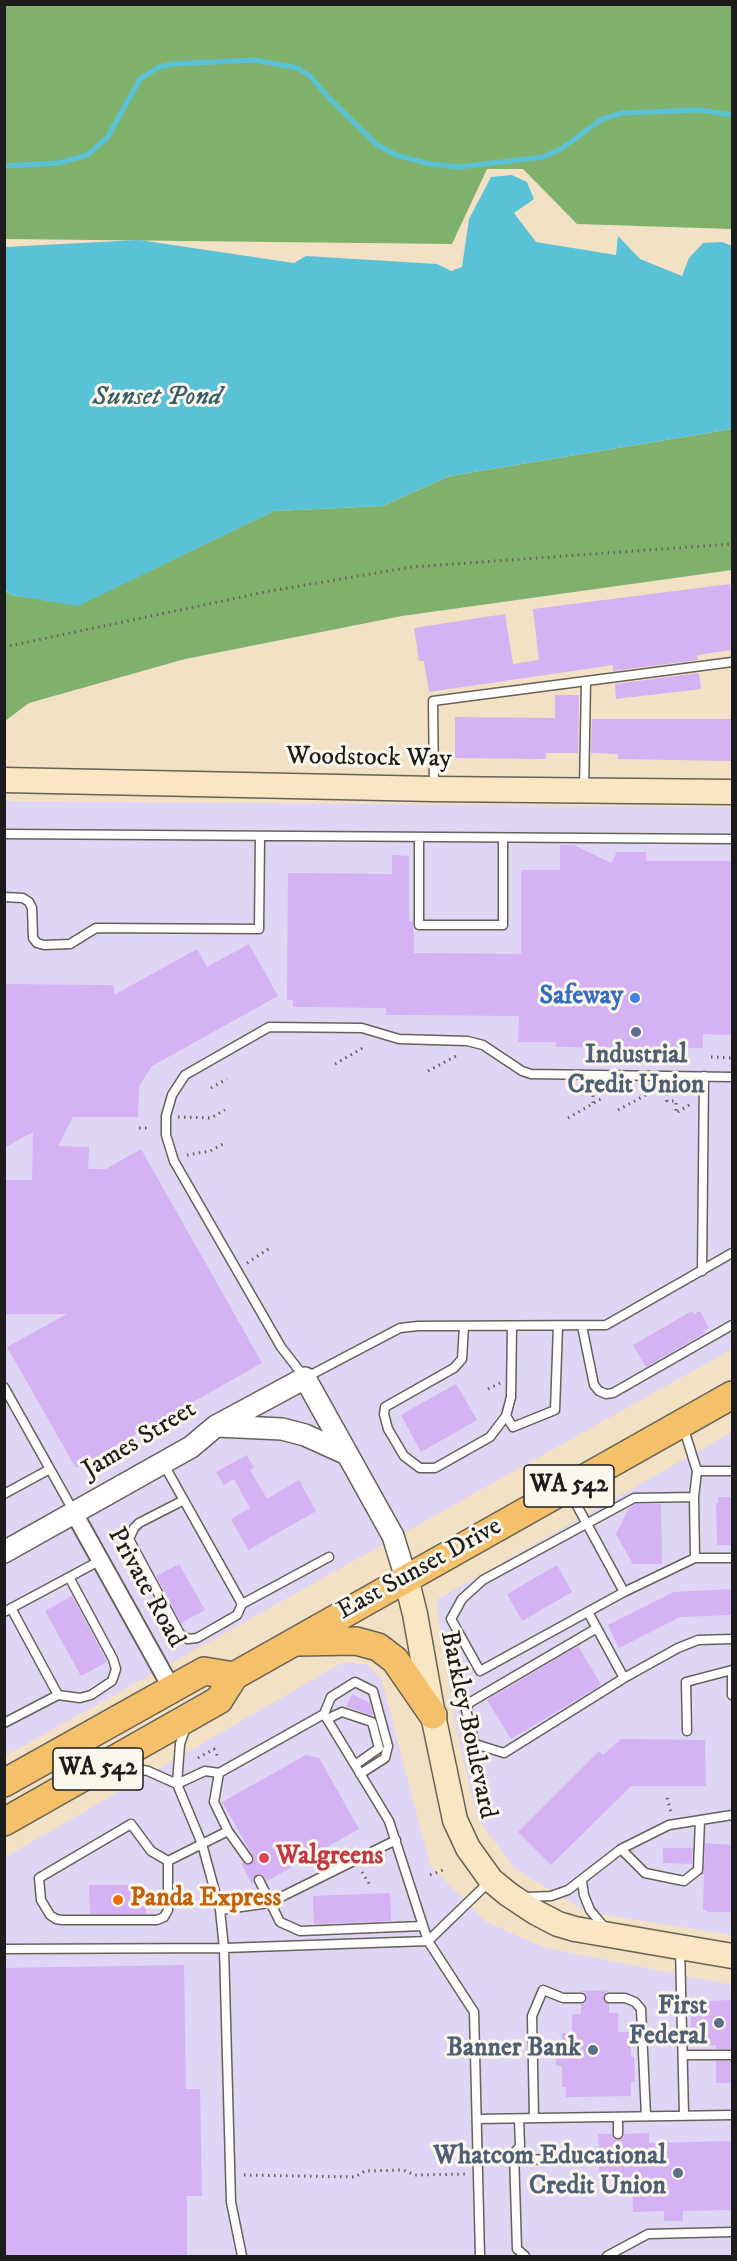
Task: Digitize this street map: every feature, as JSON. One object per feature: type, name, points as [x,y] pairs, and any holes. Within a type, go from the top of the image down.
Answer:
[{"type":"main road","name":"Woodstock Way","points":[[4,780],[434,789],[732,792]]},
{"type":"main road","name":"East Sunset Drive","points":[[4,1822],[219,1700],[234,1676],[732,1395]]},
{"type":"main road","name":"Barkley Boulevard","points":[[406,1578],[455,1820],[468,1848],[499,1887],[535,1912],[558,1924],[618,1937],[732,1956]]},
{"type":"main road","points":[[293,1642],[356,1641],[378,1647],[395,1660],[433,1715]]},
{"type":"main road","name":"WA 542","points":[[4,1783],[204,1671],[234,1676]]},
{"type":"street","name":"James Street","points":[[4,1552],[191,1447],[216,1426],[305,1378]]},
{"type":"street","name":"Barkley Boulevard","points":[[305,1378],[393,1536],[406,1578]]},
{"type":"street","points":[[216,1426],[282,1428],[305,1435],[347,1454]]},
{"type":"street","name":"Private Road","points":[[74,1512],[172,1689]]},
{"type":"lane","points":[[434,789],[433,701],[732,662]]},
{"type":"lane","points":[[584,790],[586,681]]},
{"type":"lane","points":[[4,834],[732,839]]},
{"type":"lane","points":[[4,897],[22,898],[29,902],[32,908],[33,938],[37,943],[70,944],[96,928],[259,929],[260,836]]},
{"type":"lane","points":[[419,837],[419,925],[503,925],[503,838]]},
{"type":"lane","points":[[732,1077],[531,1074],[522,1071],[483,1045],[467,1041],[399,1039],[362,1028],[273,1027],[264,1029],[185,1075],[172,1095],[166,1116],[166,1135],[174,1161],[281,1347],[305,1378],[400,1328],[606,1325],[732,1253]]},
{"type":"lane","points":[[702,1270],[704,1076]]},
{"type":"lane","points":[[582,1326],[594,1385],[598,1391],[606,1394],[613,1393],[732,1325]]},
{"type":"lane","points":[[464,1326],[462,1359],[454,1368],[385,1407],[384,1414],[388,1429],[404,1456],[420,1468],[435,1468],[490,1437],[506,1416],[511,1396],[512,1326]]},
{"type":"lane","points":[[506,1416],[513,1427],[555,1410],[558,1326]]},
{"type":"lane","points":[[4,1387],[74,1512]]},
{"type":"lane","points":[[682,1423],[697,1471],[694,1497],[694,1558]]},
{"type":"lane","points":[[163,1462],[242,1604]]},
{"type":"lane","points":[[4,1494],[50,1469]]},
{"type":"lane","points":[[697,1471],[732,1471]]},
{"type":"lane","points":[[567,1488],[624,1592]]},
{"type":"lane","points":[[694,1497],[634,1498],[586,1522],[483,1580],[462,1599],[451,1619],[480,1671],[624,1592],[694,1558],[732,1558]]},
{"type":"lane","points":[[184,1500],[139,1523],[129,1539],[180,1634],[188,1639],[197,1638],[237,1616],[242,1604],[329,1557]]},
{"type":"lane","points":[[58,1695],[8,1610],[101,1560]]},
{"type":"lane","points":[[4,1723],[58,1695],[80,1698],[91,1695],[112,1682],[116,1669],[113,1659],[69,1577]]},
{"type":"lane","points":[[588,1612],[624,1678]]},
{"type":"lane","points":[[597,1628],[469,1703],[466,1710],[475,1744],[504,1753],[624,1678],[678,1648],[698,1640],[732,1639]]},
{"type":"lane","points":[[687,1731],[686,1682],[732,1670],[732,1695]]},
{"type":"lane","points":[[360,1774],[385,1758],[388,1746],[373,1692],[355,1682],[331,1697],[325,1717],[355,1765],[360,1774],[389,1821],[428,1941],[474,2012],[480,2256]]},
{"type":"lane","points":[[104,1766],[138,1768],[177,1784],[205,1771],[219,1773],[325,1717],[342,1712],[372,1722],[379,1748],[355,1765]]},
{"type":"lane","points":[[191,1716],[180,1744],[177,1784],[202,1844],[220,1910],[224,1948],[231,2202],[242,2256]]},
{"type":"lane","points":[[219,1773],[214,1802],[228,1830],[248,1859]]},
{"type":"lane","points":[[4,1949],[224,1948],[428,1941],[499,1887],[532,1898],[551,1896],[568,1890],[582,1881],[621,1849],[669,1825],[732,1815]]},
{"type":"lane","points":[[621,1849],[645,1873],[684,1881],[698,1870],[700,1820]]},
{"type":"lane","points":[[131,1824],[151,1851],[168,1861],[168,1910],[165,1917],[158,1920],[56,1919],[45,1909],[41,1900],[39,1878],[131,1824]]},
{"type":"lane","points":[[168,1861],[228,1830]]},
{"type":"lane","points":[[220,1910],[270,1903],[396,1840]]},
{"type":"lane","points":[[259,1880],[280,1922],[300,1930],[422,1926]]},
{"type":"lane","points":[[582,1881],[590,1910],[602,1926],[618,1937]]},
{"type":"lane","points":[[680,1948],[684,2115]]},
{"type":"lane","points":[[534,2118],[532,2016],[543,1990],[563,1998],[580,1998]]},
{"type":"lane","points":[[609,1998],[625,1998],[635,2001],[641,2010],[646,2116]]},
{"type":"lane","points":[[683,2055],[732,2055]]},
{"type":"lane","points":[[477,2119],[732,2115]]},
{"type":"lane","points":[[618,2117],[618,2134]]},
{"type":"lane","points":[[519,2119],[520,2146],[514,2153],[517,2249],[525,2256]]},
{"type":"lane","points":[[514,2160],[599,2158]]},
{"type":"lane","points":[[607,2256],[648,2234],[732,2232]]},
{"type":"path","points":[[4,647],[270,591],[412,567],[732,544]]},
{"type":"path","points":[[335,1064],[366,1046]]},
{"type":"path","points":[[428,1071],[459,1054]]},
{"type":"path","points":[[711,1057],[732,1058]]},
{"type":"path","points":[[211,1088],[227,1079]]},
{"type":"path","points":[[593,1086],[593,1103]]},
{"type":"path","points":[[618,1110],[653,1090],[667,1090],[667,1101],[676,1101],[676,1113],[694,1102]]},
{"type":"path","points":[[568,1118],[601,1099]]},
{"type":"path","points":[[178,1117],[211,1118],[225,1110]]},
{"type":"path","points":[[139,1128],[148,1128]]},
{"type":"path","points":[[187,1155],[210,1151],[225,1143]]},
{"type":"path","points":[[247,1263],[270,1248]]},
{"type":"path","points":[[488,1389],[503,1381]]},
{"type":"path","points":[[194,1761],[214,1749],[218,1756]]},
{"type":"path","points":[[667,1798],[671,1812]]},
{"type":"path","points":[[430,1875],[442,1870]]},
{"type":"path","points":[[362,1872],[370,1885]]},
{"type":"path","points":[[230,2175],[355,2177],[365,2171],[403,2170],[415,2175],[467,2174]]},
{"type":"shaded area","points":[[4,801],[732,807],[732,1349],[5,1756]]},
{"type":"shaded area","points":[[732,1432],[732,1935],[587,1912],[515,1869],[477,1818],[455,1723],[436,1600]]},
{"type":"shaded area","points":[[348,1662],[368,1665],[381,1678],[430,1865],[486,1922],[546,1948],[732,1985],[732,2256],[5,2256],[4,1858],[340,1664]]},
{"type":"green space","points":[[5,5],[732,5],[732,229],[577,224],[523,169],[487,169],[452,244],[5,239]]},
{"type":"green space","points":[[732,429],[732,570],[402,616],[185,659],[29,703],[5,721],[4,590],[11,595],[78,605],[274,511],[382,506],[450,476]]},
{"type":"water","name":"Sunset Pond","points":[[512,175],[527,182],[534,199],[514,213],[536,242],[616,255],[618,236],[640,259],[682,276],[689,258],[703,243],[722,242],[732,246],[732,429],[450,476],[382,506],[274,511],[78,606],[11,595],[5,590],[5,247],[139,240],[294,263],[306,256],[437,264],[451,271],[462,267],[469,219],[491,177]]},
{"type":"building","points":[[730,584],[732,650],[697,655],[698,660],[613,671],[613,665],[429,692],[424,661],[419,661],[414,628],[505,614],[513,664],[539,660],[533,609]]},
{"type":"building","points":[[699,673],[701,689],[616,699],[615,684]]},
{"type":"building","points":[[555,695],[579,695],[578,753],[546,753],[546,759],[455,758],[455,717],[555,718]]},
{"type":"building","points":[[592,719],[732,719],[732,761],[618,759],[618,754],[591,753]]},
{"type":"building","points":[[560,845],[574,845],[611,863],[617,852],[646,852],[646,861],[732,861],[732,1035],[703,1034],[703,1048],[556,1047],[556,1042],[518,1042],[519,1016],[386,1015],[386,1008],[293,1007],[293,1000],[287,1000],[288,873],[392,874],[392,855],[409,856],[409,921],[413,921],[414,953],[521,954],[521,870],[560,870]]},
{"type":"building","points":[[249,944],[278,996],[152,1066],[139,1086],[138,1117],[73,1117],[58,1146],[89,1147],[88,1169],[106,1169],[141,1149],[262,1363],[76,1468],[7,1347],[67,1314],[4,1314],[4,1180],[32,1180],[33,1132],[4,1148],[4,984],[114,985],[114,995],[197,949],[207,967]]},
{"type":"building","points":[[692,1311],[694,1314],[700,1311],[709,1328],[703,1331],[705,1333],[646,1367],[633,1345]]},
{"type":"building","points":[[456,1384],[477,1420],[421,1452],[401,1415]]},
{"type":"building","points":[[247,1455],[254,1468],[250,1470],[267,1499],[299,1480],[316,1511],[248,1550],[231,1519],[250,1508],[234,1479],[224,1485],[216,1472]]},
{"type":"building","points":[[718,1497],[732,1497],[732,1545],[717,1545],[716,1503],[718,1503]]},
{"type":"building","points":[[636,1504],[661,1504],[662,1564],[633,1564],[616,1534],[629,1508]]},
{"type":"building","points":[[179,1564],[205,1610],[181,1623],[156,1576]]},
{"type":"building","points":[[557,1565],[572,1592],[522,1621],[507,1594]]},
{"type":"building","points":[[732,1589],[732,1615],[680,1617],[619,1648],[608,1625],[674,1592]]},
{"type":"building","points":[[72,1596],[107,1662],[81,1676],[45,1611]]},
{"type":"building","points":[[578,1646],[601,1685],[511,1739],[487,1700]]},
{"type":"building","points":[[352,1694],[370,1703],[373,1716],[346,1706]]},
{"type":"building","points":[[621,1739],[705,1740],[706,1786],[631,1786],[551,1865],[518,1832],[599,1751],[603,1755]]},
{"type":"building","points":[[306,1755],[319,1758],[359,1829],[267,1881],[262,1874],[256,1875],[252,1884],[241,1863],[251,1864],[254,1858],[222,1802]]},
{"type":"building","points":[[705,1843],[732,1845],[732,1912],[703,1910],[704,1875],[701,1875],[704,1870]]},
{"type":"building","points":[[663,1848],[693,1848],[692,1864],[663,1863]]},
{"type":"building","name":"Panda Express","points":[[89,1885],[146,1885],[146,1914],[90,1914]]},
{"type":"building","points":[[390,1893],[391,1921],[314,1924],[313,1896]]},
{"type":"building","points":[[184,1965],[186,2089],[200,2089],[202,2196],[187,2196],[187,2256],[4,2256],[4,1968]]},
{"type":"building","name":"Banner Bank","points":[[608,1990],[603,1999],[609,2004],[609,2013],[618,2013],[618,2032],[630,2032],[635,2082],[631,2082],[631,2096],[566,2097],[566,2087],[562,2087],[562,2066],[556,2066],[556,2043],[562,2043],[562,2033],[572,2033],[572,2014],[581,2014],[581,2004],[587,1999],[586,1994],[580,1991]]},
{"type":"building","points":[[732,2000],[732,2049],[716,2049],[716,2045],[701,2042],[701,2038],[691,2036],[691,2016],[694,2016],[694,2005],[704,2005],[704,2001]]},
{"type":"building","points":[[716,2061],[732,2061],[732,2083],[716,2083]]},
{"type":"building","points":[[649,2133],[649,2143],[732,2141],[732,2210],[683,2211],[683,2221],[664,2221],[664,2211],[633,2212],[632,2177],[599,2178],[599,2164],[603,2163],[605,2158],[604,2154],[599,2152],[598,2134],[612,2134],[614,2139],[619,2140],[624,2134]]},
{"type":"waterway","points":[[4,166],[59,163],[87,155],[107,138],[140,79],[159,67],[173,64],[255,60],[298,68],[311,77],[377,145],[396,155],[430,164],[459,167],[543,157],[561,149],[602,119],[622,113],[700,110],[732,115]]},
{"type":"place","name":"Safeway","points":[[635,998]]},
{"type":"place","name":"Industrial Credit Union","points":[[636,1032]]},
{"type":"place","name":"Walgreens","points":[[264,1858]]},
{"type":"place","name":"Panda Express","points":[[118,1900]]},
{"type":"place","name":"First Federal","points":[[719,2023]]},
{"type":"place","name":"Banner Bank","points":[[593,2050]]},
{"type":"place","name":"Whatcom Educational Credit Union","points":[[678,2173]]}]
